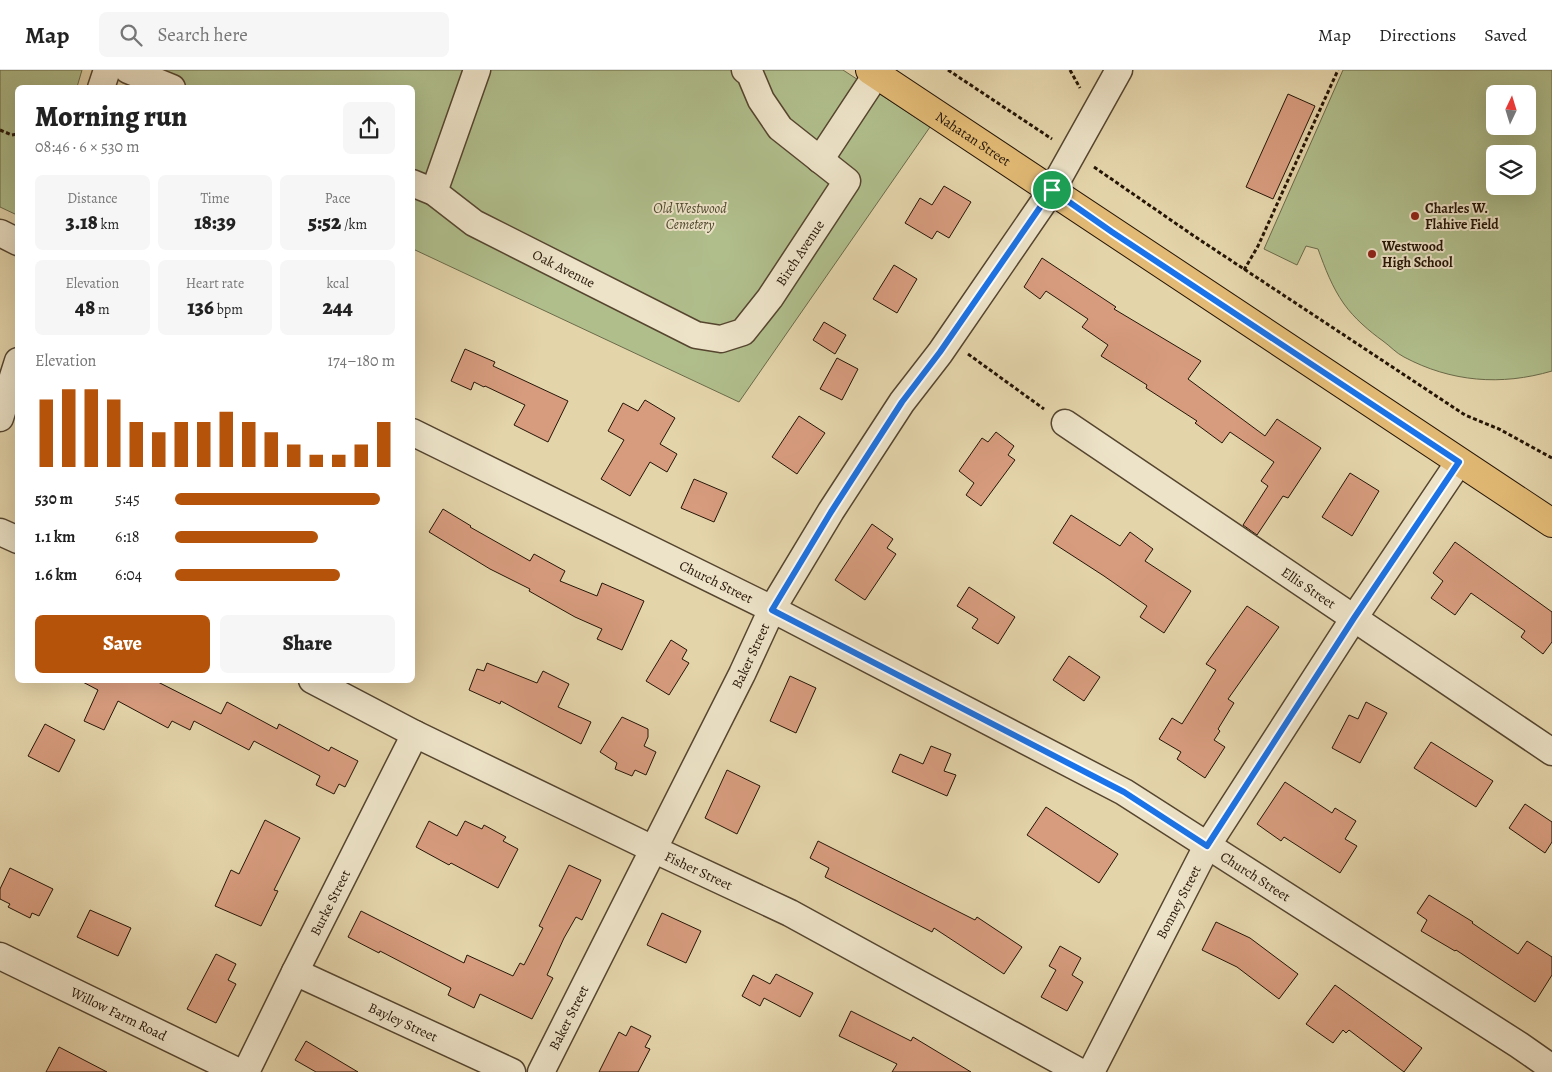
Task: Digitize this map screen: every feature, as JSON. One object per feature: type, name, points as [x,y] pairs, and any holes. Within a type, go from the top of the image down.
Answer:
[{"type":"main road","name":"Nahatan Street","points":[[873,72],[1459,462],[1551,521]]},
{"type":"street","points":[[103,85],[107,70]]},
{"type":"street","points":[[128,70],[165,85]]},
{"type":"street","points":[[423,188],[477,70]]},
{"type":"street","points":[[745,70],[750,74],[762,100],[780,128],[820,160],[873,72]]},
{"type":"street","name":"Baker Street","points":[[541,1072],[742,674],[772,610],[831,512],[887,426],[1052,190],[1119,70]]},
{"type":"street","name":"Birch Avenue","points":[[721,339],[743,332],[770,298],[848,181],[820,160]]},
{"type":"street","name":"Oak Avenue","points":[[423,188],[474,223],[528,251],[696,335],[721,339]]},
{"type":"street","points":[[0,234],[15,241]]},
{"type":"street","points":[[0,418],[15,370]]},
{"type":"street","name":"Ellis Street","points":[[1065,423],[1552,752]]},
{"type":"street","name":"Church Street","points":[[415,433],[772,610],[1124,792],[1552,1068]]},
{"type":"street","name":"Bonney Street","points":[[1091,1072],[1207,846],[1354,618],[1459,462]]},
{"type":"street","points":[[0,532],[15,539]]},
{"type":"street","name":"Fisher Street","points":[[318,683],[415,734],[790,913],[1080,1072]]},
{"type":"street","name":"Burke Street","points":[[246,1072],[415,734]]},
{"type":"street","name":"Willow Farm Road","points":[[0,956],[239,1072]]},
{"type":"street","name":"Bayley Street","points":[[295,972],[512,1072]]},
{"type":"path","points":[[948,70],[1244,270],[1466,415],[1499,429],[1552,458]]},
{"type":"path","points":[[1244,270],[1258,246],[1338,70]]},
{"type":"path","points":[[0,130],[15,134]]},
{"type":"path","points":[[949,338],[973,359],[1065,423]]},
{"type":"green space","points":[[0,70],[82,70],[78,85],[15,85],[15,214],[0,207]]},
{"type":"green space","name":"Old Westwood Cemetery","points":[[134,70],[843,70],[930,127],[739,402],[415,250],[415,85],[129,85]]},
{"type":"green space","name":"Charles W. Flahive Field","points":[[1343,70],[1552,70],[1552,371],[1514,379],[1495,380],[1458,376],[1422,365],[1398,354],[1352,314],[1336,291],[1318,249],[1306,246],[1297,265],[1264,249]]},
{"type":"building","points":[[1288,94],[1315,106],[1273,199],[1246,187]]},
{"type":"building","points":[[944,186],[971,202],[949,238],[937,231],[932,239],[905,223],[920,198],[932,205]]},
{"type":"building","points":[[1042,258],[1116,307],[1114,309],[1201,361],[1188,379],[1265,436],[1277,419],[1321,448],[1288,498],[1283,496],[1257,535],[1243,525],[1268,486],[1261,481],[1274,462],[1230,432],[1222,443],[1195,423],[1197,421],[1146,388],[1147,385],[1101,356],[1108,345],[1082,327],[1088,319],[1046,291],[1040,299],[1024,287]]},
{"type":"building","points":[[894,265],[917,279],[897,313],[873,299]]},
{"type":"building","points":[[824,322],[846,335],[835,354],[813,340]]},
{"type":"building","points":[[465,349],[495,362],[493,366],[568,401],[548,442],[514,425],[525,405],[474,382],[471,390],[451,381]]},
{"type":"building","points":[[837,358],[858,369],[842,400],[820,389]]},
{"type":"building","points":[[645,400],[675,418],[660,444],[677,454],[667,472],[650,462],[630,496],[601,479],[624,440],[608,431],[623,403],[638,411]]},
{"type":"building","points":[[799,416],[825,433],[797,474],[772,457]]},
{"type":"building","points":[[996,432],[1014,446],[1008,455],[1015,460],[981,506],[966,495],[974,483],[959,471],[982,438],[988,442]]},
{"type":"building","points":[[1350,473],[1379,491],[1352,536],[1322,517]]},
{"type":"building","points":[[694,479],[727,493],[714,522],[681,508]]},
{"type":"building","points":[[443,509],[470,527],[530,561],[534,554],[565,571],[560,581],[597,596],[602,583],[644,601],[622,650],[597,639],[602,629],[575,617],[529,591],[530,589],[490,569],[429,532]]},
{"type":"building","points":[[1071,515],[1120,546],[1130,532],[1153,549],[1145,561],[1191,591],[1164,633],[1140,617],[1147,606],[1053,543]]},
{"type":"building","points":[[872,524],[893,539],[887,548],[896,554],[865,600],[835,580]]},
{"type":"building","points":[[1455,542],[1552,612],[1552,642],[1543,654],[1521,637],[1525,631],[1471,593],[1455,615],[1431,598],[1443,581],[1433,573]]},
{"type":"building","points":[[969,587],[1015,617],[998,644],[972,628],[978,619],[957,606]]},
{"type":"building","points":[[1247,606],[1279,627],[1228,699],[1234,703],[1218,729],[1220,731],[1214,740],[1225,747],[1205,778],[1177,759],[1181,752],[1159,739],[1172,718],[1182,724],[1216,670],[1206,664]]},
{"type":"building","points":[[671,640],[687,650],[682,659],[689,663],[669,695],[646,681]]},
{"type":"building","points":[[1069,656],[1100,677],[1084,701],[1053,680]]},
{"type":"building","points":[[487,663],[537,683],[543,671],[569,684],[558,707],[591,722],[581,744],[501,701],[500,704],[469,690],[477,669],[484,671]]},
{"type":"building","points":[[790,676],[816,688],[796,733],[770,721]]},
{"type":"building","points":[[85,683],[160,683],[221,714],[227,702],[277,729],[279,724],[329,751],[331,747],[358,761],[345,787],[339,784],[334,794],[316,785],[320,776],[254,741],[249,750],[194,721],[190,730],[172,721],[168,728],[118,701],[104,730],[84,721],[98,690]]},
{"type":"building","points":[[1366,702],[1387,713],[1360,763],[1332,748],[1349,715],[1358,719]]},
{"type":"building","points":[[622,717],[648,729],[648,737],[644,746],[656,752],[646,775],[635,770],[632,776],[615,769],[617,763],[600,752]]},
{"type":"building","points":[[45,724],[75,740],[59,772],[28,756]]},
{"type":"building","points":[[1431,742],[1493,781],[1476,807],[1414,768]]},
{"type":"building","points":[[931,746],[951,754],[944,771],[956,775],[947,796],[892,772],[900,754],[923,764]]},
{"type":"building","points":[[727,770],[760,786],[737,834],[705,818]]},
{"type":"building","points":[[1285,782],[1332,813],[1335,808],[1356,821],[1345,839],[1357,846],[1340,873],[1284,837],[1281,841],[1257,824]]},
{"type":"building","points":[[1525,804],[1552,822],[1552,842],[1545,853],[1509,828]]},
{"type":"building","points":[[1046,807],[1118,854],[1099,883],[1027,835]]},
{"type":"building","points":[[265,820],[300,838],[274,890],[278,891],[261,926],[215,906],[231,870],[239,874]]},
{"type":"building","points":[[429,821],[457,836],[465,821],[482,829],[484,825],[506,837],[503,841],[518,849],[498,888],[416,847]]},
{"type":"building","points":[[818,841],[975,920],[977,917],[1022,947],[1004,974],[934,928],[932,932],[825,877],[829,868],[810,858]]},
{"type":"building","points":[[569,865],[601,880],[582,920],[576,917],[564,938],[547,975],[553,978],[532,1019],[480,994],[474,1008],[448,995],[451,988],[380,951],[379,953],[348,937],[361,911],[464,963],[467,955],[513,976],[520,963],[524,965],[543,928],[539,926]]},
{"type":"building","points":[[10,868],[53,889],[39,916],[32,913],[30,918],[8,907],[10,904],[0,899],[0,889]]},
{"type":"building","points":[[1429,895],[1473,922],[1518,954],[1527,941],[1552,957],[1552,975],[1535,1002],[1456,950],[1421,931],[1427,920],[1417,913]]},
{"type":"building","points":[[90,910],[131,928],[118,956],[77,937]]},
{"type":"building","points":[[662,913],[701,931],[686,963],[647,945]]},
{"type":"building","points":[[1216,922],[1250,938],[1298,974],[1279,999],[1237,967],[1202,950]]},
{"type":"building","points":[[1060,946],[1081,958],[1072,975],[1083,982],[1067,1011],[1041,997],[1056,970],[1049,966]]},
{"type":"building","points":[[216,954],[236,964],[228,980],[236,984],[216,1023],[187,1009]]},
{"type":"building","points":[[776,974],[813,993],[800,1017],[764,998],[760,1006],[742,996],[753,975],[770,984]]},
{"type":"building","points":[[1335,985],[1422,1048],[1404,1072],[1349,1030],[1346,1033],[1343,1030],[1333,1043],[1306,1024]]},
{"type":"building","points":[[851,1011],[911,1041],[913,1037],[971,1072],[892,1072],[897,1064],[839,1036]]},
{"type":"building","points":[[631,1026],[651,1036],[645,1047],[650,1049],[638,1072],[599,1072],[619,1032],[626,1036]]},
{"type":"building","points":[[306,1041],[358,1072],[316,1072],[295,1060]]},
{"type":"building","points":[[59,1047],[107,1072],[46,1072]]},
{"type":"place","name":"Charles W. Flahive Field","points":[[1415,216]]},
{"type":"place","name":"Westwood High School","points":[[1372,254]]},
{"type":"route","points":[[1052,190],[1112,232],[1459,462],[1354,618],[1207,846],[1124,792],[772,610],[831,512],[902,402],[940,352],[1052,190]]}]
